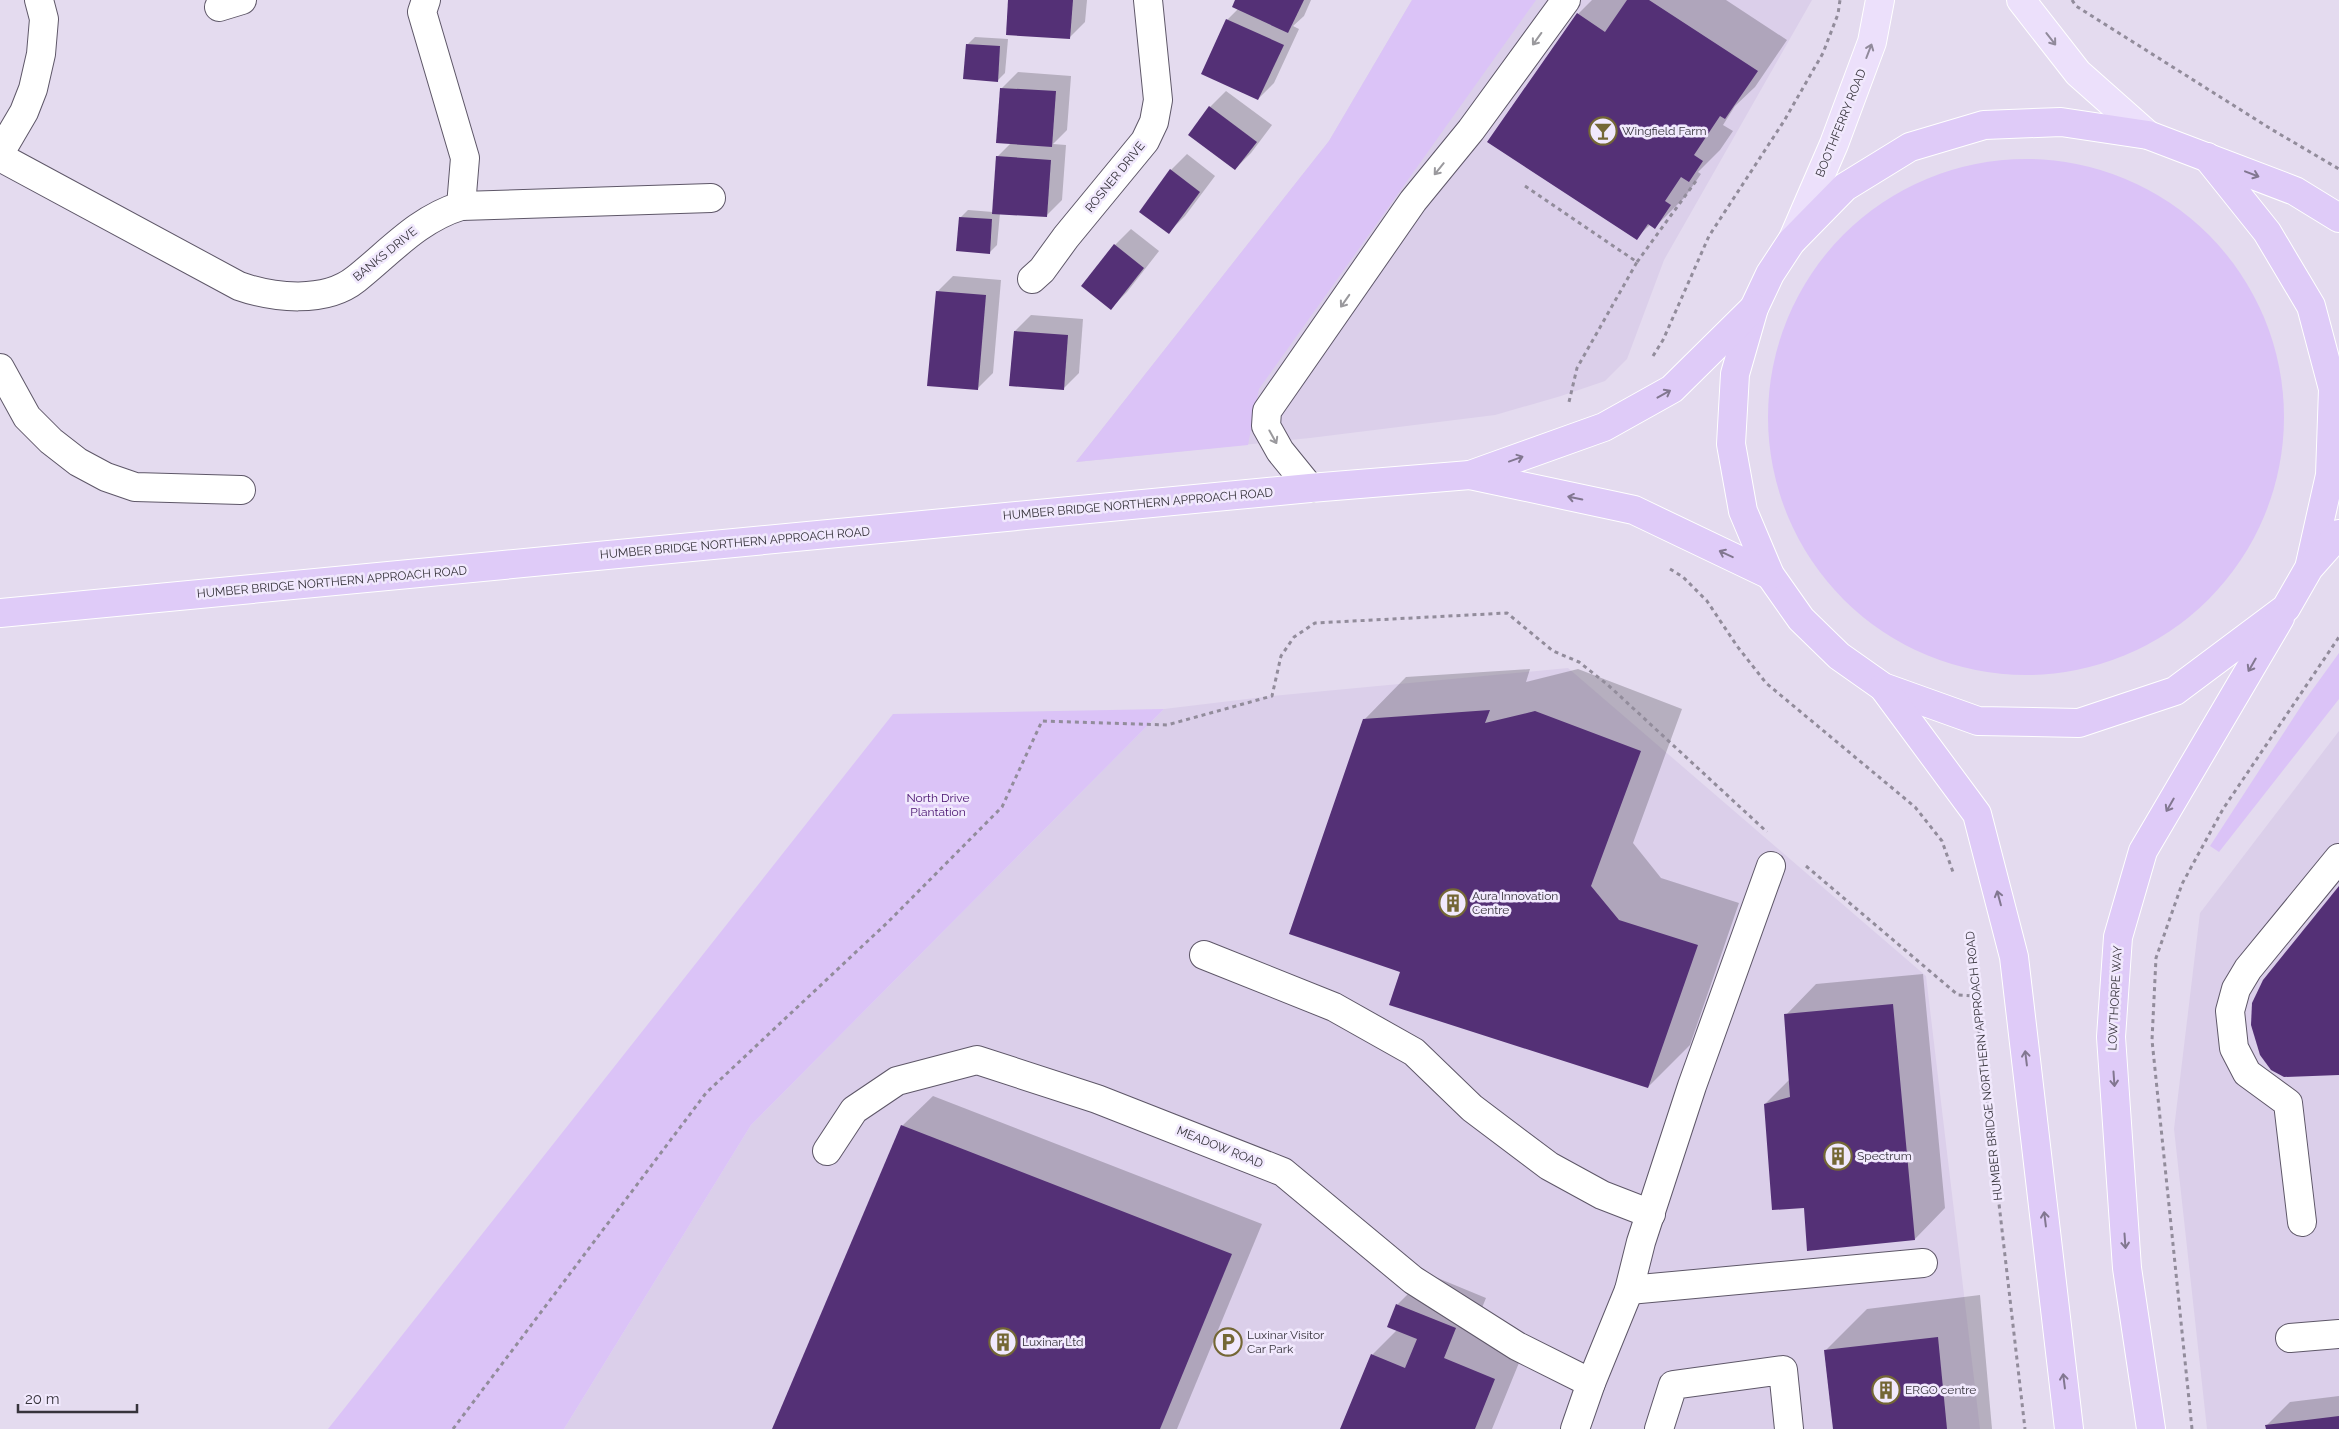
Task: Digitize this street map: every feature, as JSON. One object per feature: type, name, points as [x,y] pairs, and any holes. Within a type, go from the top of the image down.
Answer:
[{"type":"highway","points":[[2286,608],[2175,691],[2079,723],[1978,721],[1883,687],[1839,656],[1820,638],[1801,619],[1770,575],[1743,511],[1731,444],[1735,374],[1754,308],[1770,274],[1791,242],[1845,187],[1910,147],[1984,125],[2060,122],[2148,134],[2295,191],[2339,218]]},
{"type":"highway","points":[[2206,156],[2267,232],[2311,306],[2333,389],[2330,475],[2310,568]]},
{"type":"highway","points":[[1470,475],[1604,427],[1672,389],[1754,308]]},
{"type":"highway","name":"HUMBER BRIDGE NORTHERN APPROACH ROAD","points":[[0,613],[1310,488],[1470,475]]},
{"type":"highway","points":[[1470,475],[1634,510],[1770,575]]},
{"type":"highway","points":[[2310,568],[2339,534]]},
{"type":"highway","name":"LOWTHORPE WAY","points":[[2151,1429],[2127,1268],[2111,1037],[2118,936],[2143,851],[2310,568]]},
{"type":"highway","points":[[1883,687],[1977,814],[2014,957],[2070,1429]]},
{"type":"main road","name":"BOOTHFERRY ROAD","points":[[1791,242],[1834,144],[1872,42],[1880,0]]},
{"type":"main road","points":[[2022,0],[2078,73],[2148,134]]},
{"type":"street","points":[[0,155],[24,112],[33,89],[41,54],[44,19],[39,0]]},
{"type":"street","points":[[426,0],[422,12],[465,158],[461,206]]},
{"type":"street","name":"ROSNER DRIVE","points":[[1032,278],[1042,270],[1066,237],[1145,141],[1154,122],[1158,100],[1148,0]]},
{"type":"street","points":[[1310,488],[1280,450],[1266,426],[1267,412],[1414,201],[1471,130],[1566,0]]},
{"type":"street","name":"BANKS DRIVE","points":[[0,155],[239,286],[278,296],[298,297],[318,294],[355,280],[418,227],[442,212],[461,206],[711,198]]},
{"type":"street","points":[[0,368],[27,416],[51,441],[78,462],[106,477],[134,487],[241,490]]},
{"type":"street","points":[[2302,1222],[2288,1103],[2247,1073],[2234,1048],[2230,1011],[2236,989],[2248,969],[2339,858]]},
{"type":"street","points":[[1576,1429],[1590,1383],[1629,1290],[1650,1214],[1692,1086],[1771,866]]},
{"type":"street","points":[[1204,955],[1334,1007],[1414,1052],[1472,1108],[1549,1166],[1602,1195],[1650,1214]]},
{"type":"street","name":"MEADOW ROAD","points":[[827,1151],[854,1110],[897,1080],[977,1060],[1097,1099],[1283,1172],[1413,1280],[1517,1346],[1590,1383]]},
{"type":"street","points":[[1629,1290],[1923,1263]]},
{"type":"street","points":[[2290,1338],[2339,1334]]},
{"type":"street","points":[[1659,1429],[1673,1385],[1783,1370],[1789,1429]]},
{"type":"path","points":[[1651,358],[1663,340],[1709,236],[1784,121],[1824,53],[1838,14],[1840,0]]},
{"type":"path","points":[[2072,0],[2076,6],[2271,130],[2339,169]]},
{"type":"path","points":[[1569,404],[1578,368],[1637,262],[1696,181]]},
{"type":"path","points":[[1524,186],[1637,262]]},
{"type":"path","points":[[1667,566],[1682,577],[1707,601],[1737,646],[1766,683],[1915,807],[1942,841],[1955,878]]},
{"type":"path","points":[[453,1429],[706,1094],[889,921],[1002,807],[1042,722],[1167,725],[1272,696],[1281,656],[1294,637],[1315,623],[1508,613],[1553,651],[1579,662],[1608,685],[1779,843],[1771,866]]},
{"type":"path","points":[[1805,864],[1958,995],[1975,996]]},
{"type":"path","name":"HUMBER BRIDGE NORTHERN APPROACH ROAD","points":[[1971,938],[1975,996],[2026,1429]]},
{"type":"shaded area","points":[[1412,0],[1812,0],[1664,260],[1627,359],[1605,381],[1495,415],[1310,438],[1076,462],[1329,141]]},
{"type":"shaded area","points":[[1568,668],[1926,976],[1980,1429],[564,1429],[751,1125],[1164,709],[1272,696]]},
{"type":"shaded area","points":[[2339,731],[2339,1429],[2207,1429],[2174,1129],[2200,913]]},
{"type":"green space","points":[[1412,0],[1536,0],[1259,389],[1248,445],[1076,462],[1329,141]]},
{"type":"green space","points":[[2026,159],[2076,164],[2125,179],[2169,203],[2208,235],[2240,274],[2264,318],[2279,367],[2284,417],[2279,467],[2264,516],[2240,560],[2208,599],[2169,631],[2125,655],[2076,670],[2026,675],[1976,670],[1927,655],[1883,631],[1844,599],[1812,560],[1788,516],[1773,467],[1768,417],[1773,367],[1788,318],[1812,274],[1844,235],[1883,203],[1927,179],[1976,164]]},
{"type":"green space","points":[[2339,653],[2339,699],[2219,852],[2210,846],[2305,700]]},
{"type":"green space","name":"North Drive Plantation","points":[[1164,709],[751,1125],[564,1429],[328,1429],[893,714]]},
{"type":"building","points":[[1008,0],[1073,0],[1070,39],[1006,35]]},
{"type":"building","points":[[1235,0],[1304,0],[1288,33],[1232,7]]},
{"type":"building","name":"Wingfield Farm","points":[[1627,0],[1649,0],[1758,71],[1725,119],[1720,116],[1694,155],[1703,161],[1689,182],[1681,177],[1665,201],[1671,205],[1655,229],[1648,224],[1637,240],[1487,142],[1577,13],[1605,32]]},
{"type":"building","points":[[1226,19],[1284,45],[1258,100],[1201,74]]},
{"type":"building","points":[[966,44],[1000,46],[998,82],[963,79]]},
{"type":"building","points":[[1000,88],[1056,91],[1052,147],[996,143]]},
{"type":"building","points":[[1209,106],[1257,142],[1235,170],[1188,135]]},
{"type":"building","points":[[996,156],[1051,160],[1047,217],[992,214]]},
{"type":"building","points":[[1170,169],[1200,192],[1169,234],[1139,212]]},
{"type":"building","points":[[959,217],[992,219],[990,254],[956,251]]},
{"type":"building","points":[[1114,244],[1144,268],[1111,310],[1081,286]]},
{"type":"building","points":[[936,291],[986,295],[978,390],[927,386]]},
{"type":"building","points":[[1014,331],[1068,335],[1064,390],[1009,386]]},
{"type":"building","name":"Aura Innovation Centre","points":[[1490,710],[1485,723],[1535,711],[1641,751],[1591,886],[1619,920],[1698,945],[1648,1088],[1389,1005],[1400,972],[1289,934],[1363,719]]},
{"type":"building","points":[[2339,886],[2339,1075],[2284,1077],[2271,1070],[2260,1055],[2251,1025],[2252,1003],[2263,980]]},
{"type":"building","name":"Spectrum","points":[[1893,1004],[1915,1240],[1807,1251],[1804,1208],[1772,1210],[1764,1104],[1790,1097],[1784,1014]]},
{"type":"building","name":"Luxinar Ltd","points":[[901,1125],[1232,1254],[1160,1429],[772,1429]]},
{"type":"building","points":[[1396,1304],[1456,1328],[1444,1358],[1495,1379],[1475,1429],[1340,1429],[1371,1354],[1405,1368],[1417,1339],[1387,1327]]},
{"type":"building","name":"ERGO centre","points":[[1938,1337],[1947,1429],[1833,1429],[1824,1350]]},
{"type":"building","points":[[2339,1416],[2339,1429],[2266,1429],[2265,1425]]},
{"type":"place","name":"Wingfield Farm","points":[[1603,131]]},
{"type":"place","name":"Aura Innovation Centre","points":[[1453,903]]},
{"type":"place","name":"Spectrum","points":[[1838,1156]]},
{"type":"place","name":"Luxinar Ltd","points":[[1003,1342]]},
{"type":"place","name":"Luxinar Visitor Car Park","points":[[1228,1342]]},
{"type":"place","name":"ERGO centre","points":[[1886,1390]]}]
